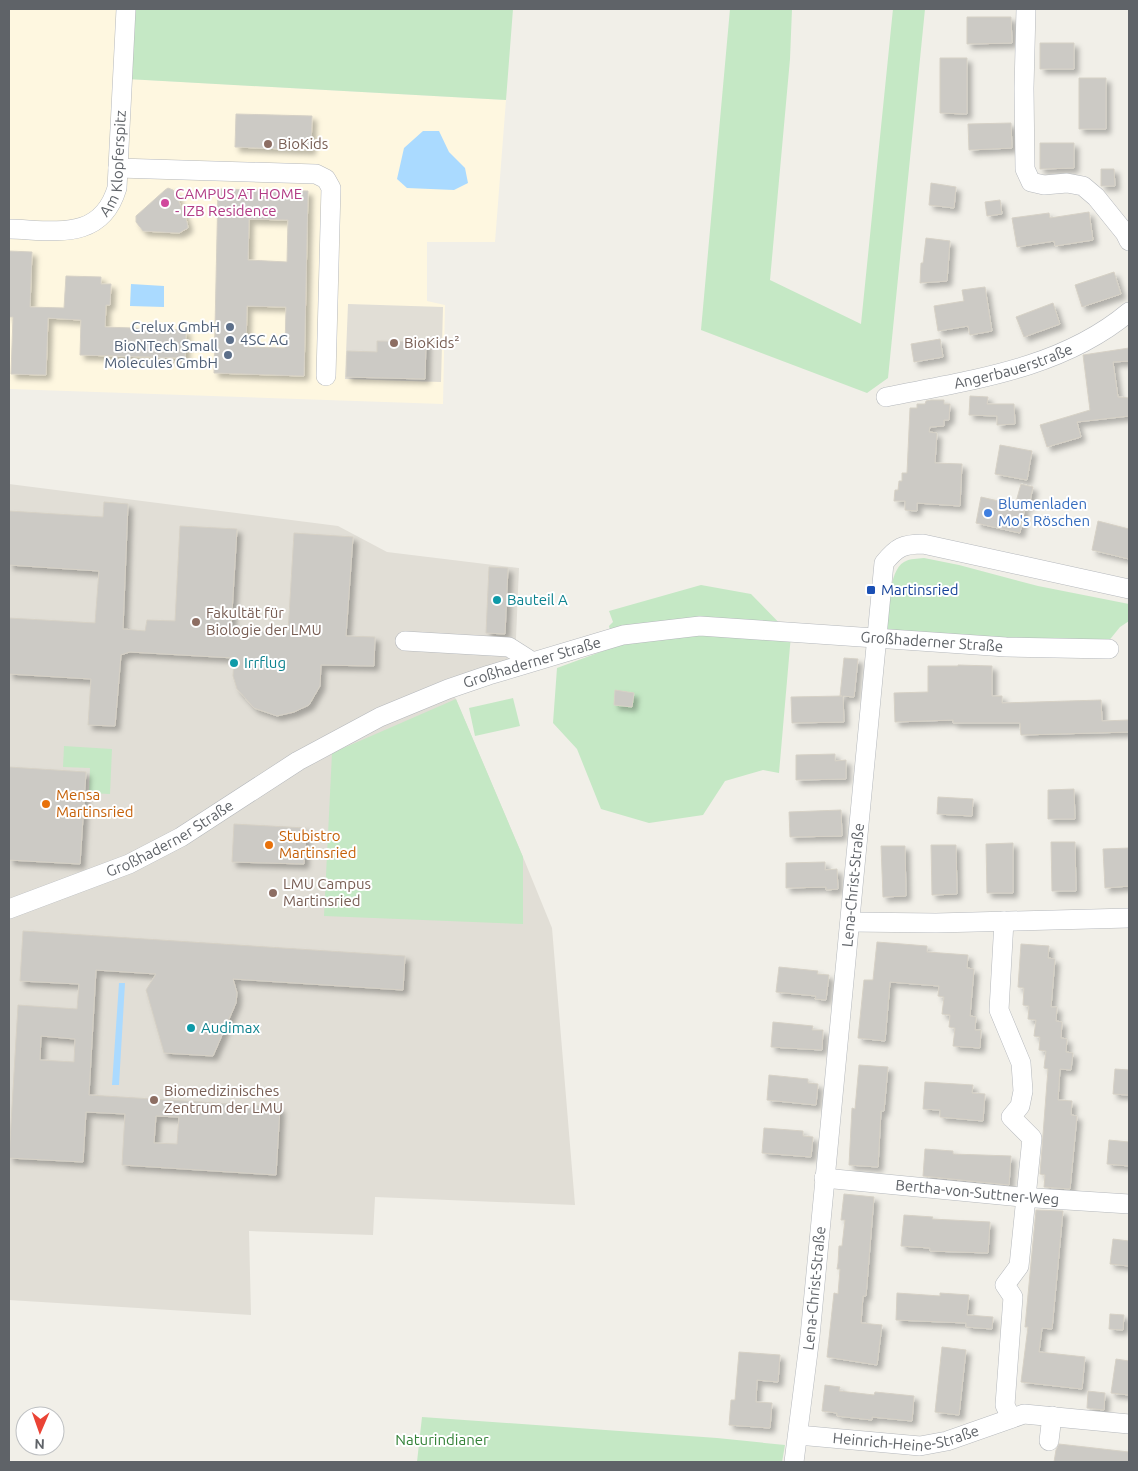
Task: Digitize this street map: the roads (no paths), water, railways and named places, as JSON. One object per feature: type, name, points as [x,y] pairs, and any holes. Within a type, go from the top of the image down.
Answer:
[{"type":"street","name":"Am Klopferspitz","points":[[9,229],[73,231],[96,221],[106,212],[114,200],[117,188],[126,9]]},
{"type":"street","points":[[1026,9],[1024,88],[1025,170],[1032,182],[1044,185],[1067,183],[1083,186],[1096,197],[1127,237]]},
{"type":"street","points":[[118,168],[316,174],[326,179],[331,188],[326,376]]},
{"type":"street","name":"Angerbauerstraße","points":[[886,397],[983,378],[1022,368],[1063,352],[1098,333],[1129,312]]},
{"type":"street","name":"Lena-Christ-Straße","points":[[794,1462],[810,1336],[884,563],[893,551],[907,544],[937,546],[1129,589]]},
{"type":"street","name":"Großhaderner Straße","points":[[9,909],[129,864],[181,836],[298,761],[380,717],[448,689],[531,661],[624,635],[700,626],[1019,648],[1109,649]]},
{"type":"street","points":[[405,642],[509,647],[531,661]]},
{"type":"street","points":[[850,922],[936,923],[1129,918]]},
{"type":"street","points":[[1004,921],[999,1010],[1021,1063],[1023,1090],[1020,1106],[1011,1117],[1032,1138],[1019,1266],[1005,1285],[1013,1297],[1005,1405],[1011,1418]]},
{"type":"street","name":"Bertha-von-Suttner-Weg","points":[[824,1178],[1026,1197],[1129,1204]]},
{"type":"street","name":"Heinrich-Heine-Straße","points":[[798,1435],[920,1446],[947,1441],[1024,1414],[1129,1424]]},
{"type":"street","points":[[1048,1440],[1052,1416]]},
{"type":"water","points":[[423,131],[439,131],[449,152],[465,168],[468,183],[454,190],[407,188],[397,179],[404,148]]},
{"type":"water","points":[[131,284],[164,286],[164,307],[130,306]]},
{"type":"water","points":[[119,983],[125,983],[119,1085],[112,1085]]},
{"type":"place","name":"BioKids","points":[[268,144]]},
{"type":"place","name":"CAMPUS AT HOME - IZB Residence","points":[[165,203]]},
{"type":"place","name":"Crelux GmbH","points":[[230,327]]},
{"type":"place","name":"4SC AG","points":[[230,340]]},
{"type":"place","name":"BioKids²","points":[[394,343]]},
{"type":"place","name":"BioNTech Small Molecules GmbH","points":[[228,355]]},
{"type":"place","name":"Blumenladen Mo's Röschen","points":[[988,513]]},
{"type":"place","name":"Martinsried","points":[[871,590]]},
{"type":"place","name":"Bauteil A","points":[[497,600]]},
{"type":"place","name":"Fakultät für Biologie der LMU","points":[[196,622]]},
{"type":"place","name":"Irrflug","points":[[234,663]]},
{"type":"place","name":"Mensa Martinsried","points":[[46,804]]},
{"type":"place","name":"Stubistro Martinsried","points":[[269,845]]},
{"type":"place","name":"LMU Campus Martinsried","points":[[273,893]]},
{"type":"place","name":"Audimax","points":[[191,1028]]},
{"type":"place","name":"Biomedizinisches Zentrum der LMU","points":[[154,1100]]},
{"type":"park label","name":"Naturindianer","points":[[442,1440]]}]
